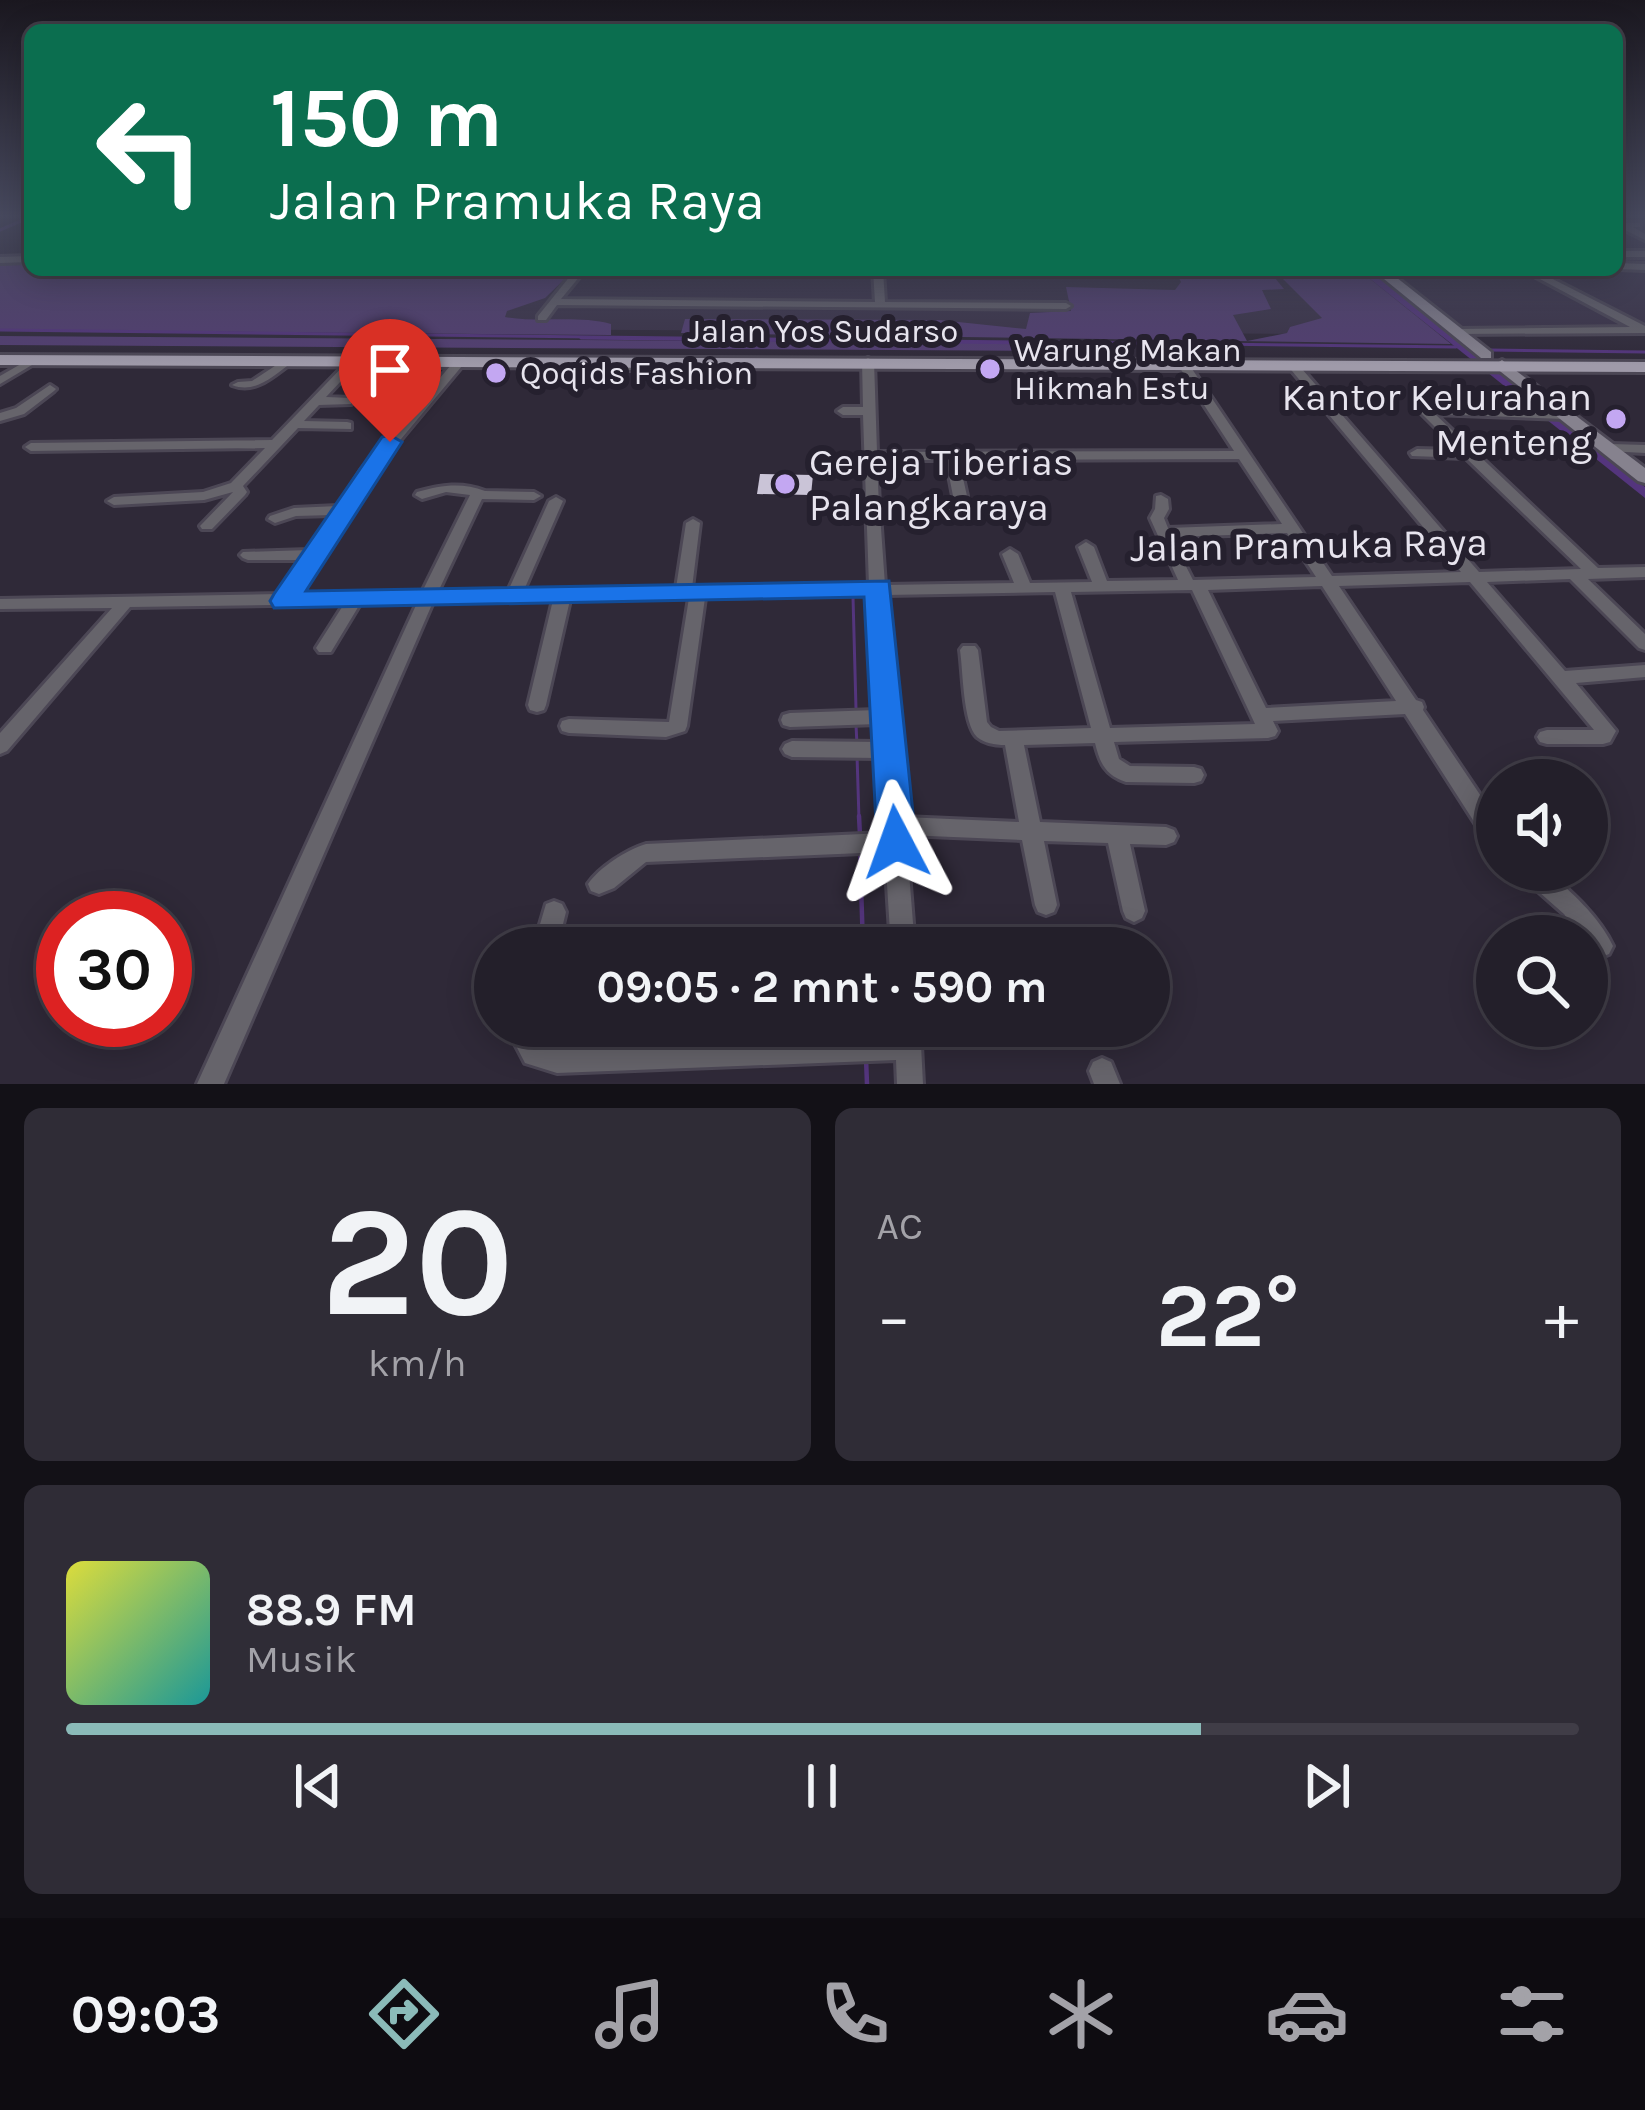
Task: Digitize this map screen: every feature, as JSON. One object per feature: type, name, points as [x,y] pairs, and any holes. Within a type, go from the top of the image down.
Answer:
[{"type":"main road","points":[[1387,276],[1552,414],[1611,448],[1645,476]]},
{"type":"main road","name":"Jalan Yos Sudarso","points":[[0,356],[436,364],[666,357],[868,362],[1341,359]]},
{"type":"main road","name":"Jalan Yos Sudarso","points":[[0,356],[1482,357],[1639,366]]},
{"type":"street","points":[[542,318],[575,276]]},
{"type":"street","points":[[878,276],[880,305]]},
{"type":"street","points":[[1540,276],[1645,330]]},
{"type":"street","points":[[554,302],[1066,306]]},
{"type":"street","points":[[1458,332],[1645,330]]},
{"type":"street","points":[[0,381],[33,360]]},
{"type":"street","points":[[284,601],[341,510],[421,403],[461,360]]},
{"type":"street","points":[[238,385],[255,384],[287,361]]},
{"type":"street","points":[[114,501],[204,496],[236,486],[355,361]]},
{"type":"street","points":[[544,369],[1096,361]]},
{"type":"street","points":[[868,362],[872,510],[902,927]]},
{"type":"street","points":[[1182,362],[1476,804]]},
{"type":"street","points":[[1292,362],[1606,731],[1603,737],[1547,737]]},
{"type":"street","points":[[0,417],[20,411],[50,389]]},
{"type":"street","points":[[314,401],[347,401]]},
{"type":"street","points":[[843,410],[868,411]]},
{"type":"street","points":[[1552,414],[1424,410],[1595,574]]},
{"type":"street","points":[[292,424],[347,426]]},
{"type":"street","points":[[250,436],[277,440]]},
{"type":"street","points":[[31,447],[277,440]]},
{"type":"street","points":[[1611,448],[1645,449]]},
{"type":"street","points":[[1417,453],[1470,454]]},
{"type":"street","points":[[870,456],[1246,455]]},
{"type":"street","points":[[952,456],[960,496]]},
{"type":"street","points":[[207,526],[240,492],[236,486]]},
{"type":"street","points":[[422,495],[472,488],[478,495],[534,496]]},
{"type":"street","points":[[210,1084],[427,598],[478,495]]},
{"type":"street","points":[[969,650],[980,728],[990,736],[1268,730],[1162,533],[1157,520],[1161,499]]},
{"type":"street","points":[[514,595],[556,501]]},
{"type":"street","points":[[275,519],[294,512],[341,510]]},
{"type":"street","points":[[872,510],[980,510]]},
{"type":"street","points":[[568,726],[666,730],[678,726],[693,523]]},
{"type":"street","points":[[1162,533],[1293,528]]},
{"type":"street","points":[[1086,547],[1101,585]]},
{"type":"street","points":[[1010,554],[1023,586]]},
{"type":"street","points":[[248,555],[312,555]]},
{"type":"street","name":"Jalan Pramuka Raya","points":[[427,598],[1645,572]]},
{"type":"street","points":[[1574,574],[1645,644]]},
{"type":"street","points":[[1061,586],[1110,764],[1119,771],[1194,775]]},
{"type":"street","points":[[537,705],[563,594]]},
{"type":"street","points":[[0,604],[427,598]]},
{"type":"street","points":[[325,647],[354,600]]},
{"type":"street","points":[[0,746],[126,602]]},
{"type":"street","points":[[1563,678],[1645,671]]},
{"type":"street","points":[[1261,715],[1415,707]]},
{"type":"street","points":[[790,719],[887,717]]},
{"type":"street","points":[[1013,739],[1046,905]]},
{"type":"street","points":[[792,749],[889,750]]},
{"type":"street","points":[[599,884],[614,878],[629,859],[646,853],[895,834],[1166,836]]},
{"type":"street","points":[[1117,834],[1134,911]]},
{"type":"street","points":[[1554,891],[1579,915]]},
{"type":"street","points":[[550,927],[554,912]]},
{"type":"street","points":[[530,1047],[534,1054],[557,1060],[755,1047]]},
{"type":"street","points":[[908,1047],[910,1084]]},
{"type":"shaded area","points":[[0,266],[24,266],[24,276],[568,276],[545,298],[507,311],[505,317],[611,324],[611,335],[0,330]]},
{"type":"shaded area","points":[[1623,266],[1645,266],[1645,336],[482,329],[528,276],[1623,276]]},
{"type":"shaded area","points":[[1178,276],[1275,278],[1284,289],[1262,290],[1271,309],[1233,315],[1247,341],[1287,333],[1290,327],[1322,318],[1280,276],[1366,276],[1451,344],[681,333],[685,319],[939,320],[1026,329],[1030,313],[1071,311],[1066,287],[1175,290],[1181,282]]},
{"type":"shaded area","points":[[1367,276],[1377,276],[1645,487],[1645,498]]},
{"type":"shaded area","points":[[0,336],[1043,343],[1049,351],[0,345]]},
{"type":"building","name":"Gereja Tiberias Palangkaraya","points":[[760,474],[813,475],[811,495],[757,494]]},
{"type":"waterway","points":[[0,330],[1456,347]]},
{"type":"waterway","points":[[581,338],[1039,343]]},
{"type":"waterway","points":[[1489,350],[1645,352]]},
{"type":"waterway","points":[[853,597],[856,709]]},
{"type":"waterway","points":[[856,725],[857,745]]},
{"type":"waterway","points":[[857,755],[859,819]]},
{"type":"waterway","points":[[859,816],[860,835]]},
{"type":"waterway","points":[[860,851],[862,927]]},
{"type":"waterway","points":[[866,1058],[867,1084]]},
{"type":"place","name":"Warung Makan Hikmah Estu","points":[[990,369]]},
{"type":"place","name":"Qoqids Fashion","points":[[496,373]]},
{"type":"place","name":"Kantor Kelurahan Menteng","points":[[1616,419]]},
{"type":"place","name":"Gereja Tiberias Palangkaraya","points":[[785,484]]},
{"type":"route","points":[[390,442],[284,601],[878,587],[896,842]]}]
